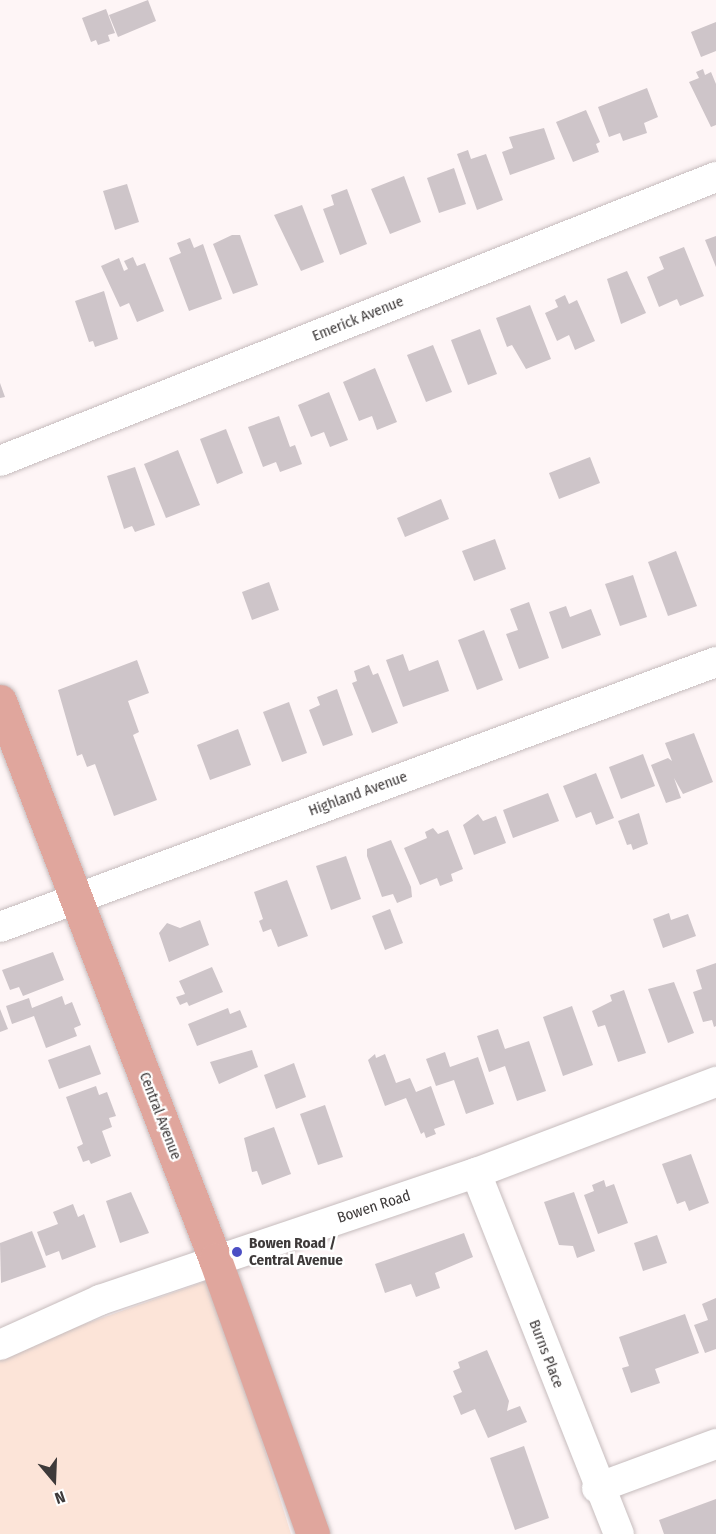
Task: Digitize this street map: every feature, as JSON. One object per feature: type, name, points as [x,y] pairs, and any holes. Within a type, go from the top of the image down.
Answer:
[{"type":"main road","name":"Central Avenue","points":[[0,701],[215,1259],[313,1534]]},
{"type":"street","name":"Emerick Avenue","points":[[0,461],[716,177]]},
{"type":"street","name":"Highland Avenue","points":[[0,927],[716,662]]},
{"type":"street","name":"Bowen Road","points":[[0,1345],[100,1300],[215,1259],[476,1173],[716,1082]]},
{"type":"street","name":"Burns Place","points":[[476,1173],[597,1488],[619,1534]]},
{"type":"street","points":[[597,1488],[716,1444]]},
{"type":"shaded area","points":[[212,1279],[291,1534],[0,1534],[0,1354]]},
{"type":"building","points":[[148,0],[156,21],[118,37],[109,15]]},
{"type":"building","points":[[106,9],[115,33],[108,35],[110,41],[98,45],[96,40],[91,42],[82,18]]},
{"type":"building","points":[[716,22],[716,51],[701,57],[691,32]]},
{"type":"building","points":[[703,69],[705,75],[711,72],[716,84],[716,125],[711,127],[689,82],[699,78],[696,72]]},
{"type":"building","points":[[647,88],[658,117],[644,123],[647,133],[623,141],[620,133],[609,137],[598,107]]},
{"type":"building","points":[[586,110],[600,142],[596,144],[599,152],[573,162],[556,122]]},
{"type":"building","points":[[544,128],[555,159],[510,175],[502,152],[513,148],[509,137]]},
{"type":"building","points":[[468,150],[471,159],[486,154],[503,200],[477,210],[457,154]]},
{"type":"building","points":[[454,168],[466,204],[439,213],[427,178]]},
{"type":"building","points":[[404,176],[421,222],[390,234],[371,189]]},
{"type":"building","points":[[127,184],[139,222],[115,230],[103,191]]},
{"type":"building","points":[[347,189],[367,244],[340,255],[323,209],[334,205],[331,195]]},
{"type":"building","points":[[302,205],[324,262],[301,271],[274,215]]},
{"type":"building","points":[[232,235],[240,235],[258,285],[233,294],[213,244]]},
{"type":"building","points":[[716,236],[716,267],[705,240]]},
{"type":"building","points":[[190,238],[194,248],[203,244],[222,299],[189,311],[169,258],[181,253],[177,243]]},
{"type":"building","points":[[684,247],[704,296],[680,306],[677,299],[659,307],[647,277],[664,269],[659,257]]},
{"type":"building","points":[[133,257],[137,266],[145,263],[164,311],[137,322],[129,303],[120,307],[101,266],[119,258],[124,271],[128,269],[124,261]]},
{"type":"building","points":[[627,271],[646,313],[621,324],[607,279]]},
{"type":"building","points":[[104,291],[118,339],[95,347],[93,341],[89,342],[75,301]]},
{"type":"building","points":[[565,295],[569,304],[577,300],[595,341],[575,350],[569,335],[557,341],[545,313],[558,307],[555,300]]},
{"type":"building","points":[[530,305],[551,359],[526,369],[512,345],[507,347],[496,318]]},
{"type":"building","points":[[480,329],[497,374],[468,385],[451,340]]},
{"type":"building","points":[[433,345],[452,392],[426,402],[407,355]]},
{"type":"building","points":[[375,368],[397,422],[377,430],[372,416],[359,421],[343,382]]},
{"type":"building","points":[[0,383],[5,397],[0,398]]},
{"type":"building","points":[[329,392],[348,440],[330,447],[324,432],[311,437],[298,405]]},
{"type":"building","points":[[279,416],[290,447],[295,445],[302,464],[280,472],[276,462],[263,467],[248,427]]},
{"type":"building","points":[[226,429],[243,473],[217,484],[200,439]]},
{"type":"building","points":[[178,450],[200,505],[166,518],[144,464]]},
{"type":"building","points":[[590,457],[600,483],[559,499],[549,473]]},
{"type":"building","points":[[135,467],[155,525],[135,532],[132,526],[124,529],[107,476]]},
{"type":"building","points":[[441,499],[449,519],[405,537],[397,518]]},
{"type":"building","points":[[495,539],[506,569],[474,581],[462,551]]},
{"type":"building","points":[[676,551],[697,606],[668,616],[648,562]]},
{"type":"building","points":[[633,575],[647,617],[620,626],[605,584]]},
{"type":"building","points":[[269,582],[279,610],[252,620],[242,592]]},
{"type":"building","points":[[529,602],[549,658],[519,669],[506,634],[518,630],[510,609]]},
{"type":"building","points":[[566,606],[570,617],[591,609],[601,635],[562,649],[549,612]]},
{"type":"building","points":[[484,630],[503,680],[477,690],[458,640]]},
{"type":"building","points":[[403,654],[409,671],[438,660],[449,691],[403,707],[386,660]]},
{"type":"building","points":[[137,660],[149,693],[128,701],[139,732],[133,735],[157,800],[114,816],[95,764],[87,767],[82,754],[77,756],[58,690]]},
{"type":"building","points":[[369,665],[373,675],[378,673],[398,723],[372,733],[352,683],[357,681],[354,671]]},
{"type":"building","points":[[337,689],[353,735],[323,746],[309,710],[320,705],[317,697]]},
{"type":"building","points":[[289,702],[307,753],[282,762],[263,712]]},
{"type":"building","points":[[238,729],[251,765],[210,780],[197,745]]},
{"type":"building","points":[[694,733],[713,782],[683,794],[674,778],[681,798],[666,803],[651,765],[668,758],[672,761],[665,743]]},
{"type":"building","points":[[643,754],[655,786],[621,799],[609,767]]},
{"type":"building","points":[[596,773],[614,818],[596,825],[591,812],[576,818],[563,786]]},
{"type":"building","points":[[548,793],[559,821],[513,838],[503,810]]},
{"type":"building","points":[[639,813],[648,844],[633,850],[631,844],[627,845],[618,821]]},
{"type":"building","points":[[478,814],[483,821],[496,816],[506,843],[474,855],[463,825]]},
{"type":"building","points":[[433,828],[438,834],[448,830],[463,869],[451,874],[453,881],[440,886],[437,878],[420,885],[404,848],[427,838],[425,832]]},
{"type":"building","points":[[391,840],[411,887],[412,897],[397,903],[393,894],[382,897],[367,856],[367,849]]},
{"type":"building","points":[[346,856],[361,899],[331,910],[316,866]]},
{"type":"building","points":[[287,880],[308,936],[278,947],[271,929],[263,932],[259,921],[263,919],[254,892]]},
{"type":"building","points":[[390,909],[403,943],[385,950],[372,916]]},
{"type":"building","points":[[669,913],[671,920],[688,914],[696,936],[663,948],[653,919]]},
{"type":"building","points":[[200,920],[209,945],[169,962],[159,933],[167,923],[180,928]]},
{"type":"building","points":[[53,952],[64,980],[23,996],[19,987],[10,990],[2,970]]},
{"type":"building","points":[[716,963],[716,1026],[714,1027],[712,1020],[703,1022],[693,992],[702,989],[696,970]]},
{"type":"building","points":[[212,967],[223,992],[189,1006],[187,1002],[180,1005],[176,997],[185,994],[179,981]]},
{"type":"building","points":[[674,982],[694,1033],[668,1043],[648,989]]},
{"type":"building","points":[[624,990],[646,1053],[618,1062],[605,1025],[598,1027],[592,1011],[612,1001],[610,995]]},
{"type":"building","points":[[62,996],[65,1005],[72,1002],[81,1025],[74,1028],[77,1036],[46,1048],[34,1016],[12,1024],[6,1006],[29,998],[32,1008]]},
{"type":"building","points":[[572,1006],[593,1065],[563,1076],[543,1017]]},
{"type":"building","points":[[228,1008],[230,1014],[240,1010],[247,1027],[197,1046],[188,1024]]},
{"type":"building","points":[[0,1009],[8,1029],[0,1032]]},
{"type":"building","points":[[498,1029],[505,1049],[529,1041],[546,1091],[517,1101],[505,1066],[489,1072],[477,1036]]},
{"type":"building","points":[[90,1045],[101,1074],[59,1089],[48,1060]]},
{"type":"building","points":[[252,1050],[258,1067],[219,1084],[210,1062]]},
{"type":"building","points":[[445,1052],[450,1067],[478,1057],[494,1104],[466,1114],[454,1080],[436,1086],[426,1059]]},
{"type":"building","points":[[375,1054],[376,1058],[385,1054],[396,1083],[410,1078],[416,1092],[431,1086],[445,1125],[434,1129],[436,1134],[426,1138],[424,1132],[421,1134],[406,1098],[385,1106],[368,1060]]},
{"type":"building","points":[[294,1063],[306,1097],[276,1109],[264,1075]]},
{"type":"building","points":[[96,1086],[99,1095],[107,1092],[116,1116],[109,1118],[112,1127],[102,1131],[111,1156],[91,1164],[89,1160],[83,1162],[77,1147],[83,1144],[66,1097]]},
{"type":"building","points":[[325,1105],[343,1157],[318,1165],[300,1114]]},
{"type":"building","points":[[274,1127],[291,1174],[262,1185],[257,1171],[252,1172],[244,1138]]},
{"type":"building","points":[[691,1154],[709,1203],[689,1211],[685,1201],[677,1204],[662,1164]]},
{"type":"building","points":[[604,1180],[606,1187],[614,1184],[628,1223],[598,1234],[584,1195],[594,1191],[592,1185]]},
{"type":"building","points":[[131,1192],[149,1233],[120,1243],[106,1201]]},
{"type":"building","points":[[574,1192],[595,1251],[577,1258],[573,1246],[559,1245],[544,1202]]},
{"type":"building","points":[[73,1204],[78,1217],[84,1214],[96,1247],[62,1260],[59,1251],[46,1256],[37,1232],[58,1224],[53,1212]]},
{"type":"building","points":[[32,1231],[46,1267],[1,1283],[0,1243]]},
{"type":"building","points":[[464,1233],[473,1257],[435,1273],[440,1288],[416,1297],[411,1284],[385,1293],[375,1264]]},
{"type":"building","points":[[657,1235],[667,1263],[643,1271],[634,1243]]},
{"type":"building","points":[[716,1298],[716,1349],[705,1353],[694,1325],[708,1320],[702,1304]]},
{"type":"building","points":[[685,1314],[699,1353],[655,1369],[660,1383],[631,1393],[622,1368],[629,1366],[619,1337]]},
{"type":"building","points":[[487,1350],[509,1401],[507,1411],[520,1406],[527,1422],[488,1438],[475,1409],[461,1415],[453,1396],[462,1392],[453,1371],[460,1368],[458,1362]]},
{"type":"building","points":[[524,1446],[549,1518],[515,1530],[490,1458]]},
{"type":"building","points":[[716,1499],[716,1534],[664,1534],[659,1520]]},
{"type":"place","name":"Bowen Road / Central Avenue","points":[[237,1252]]}]
